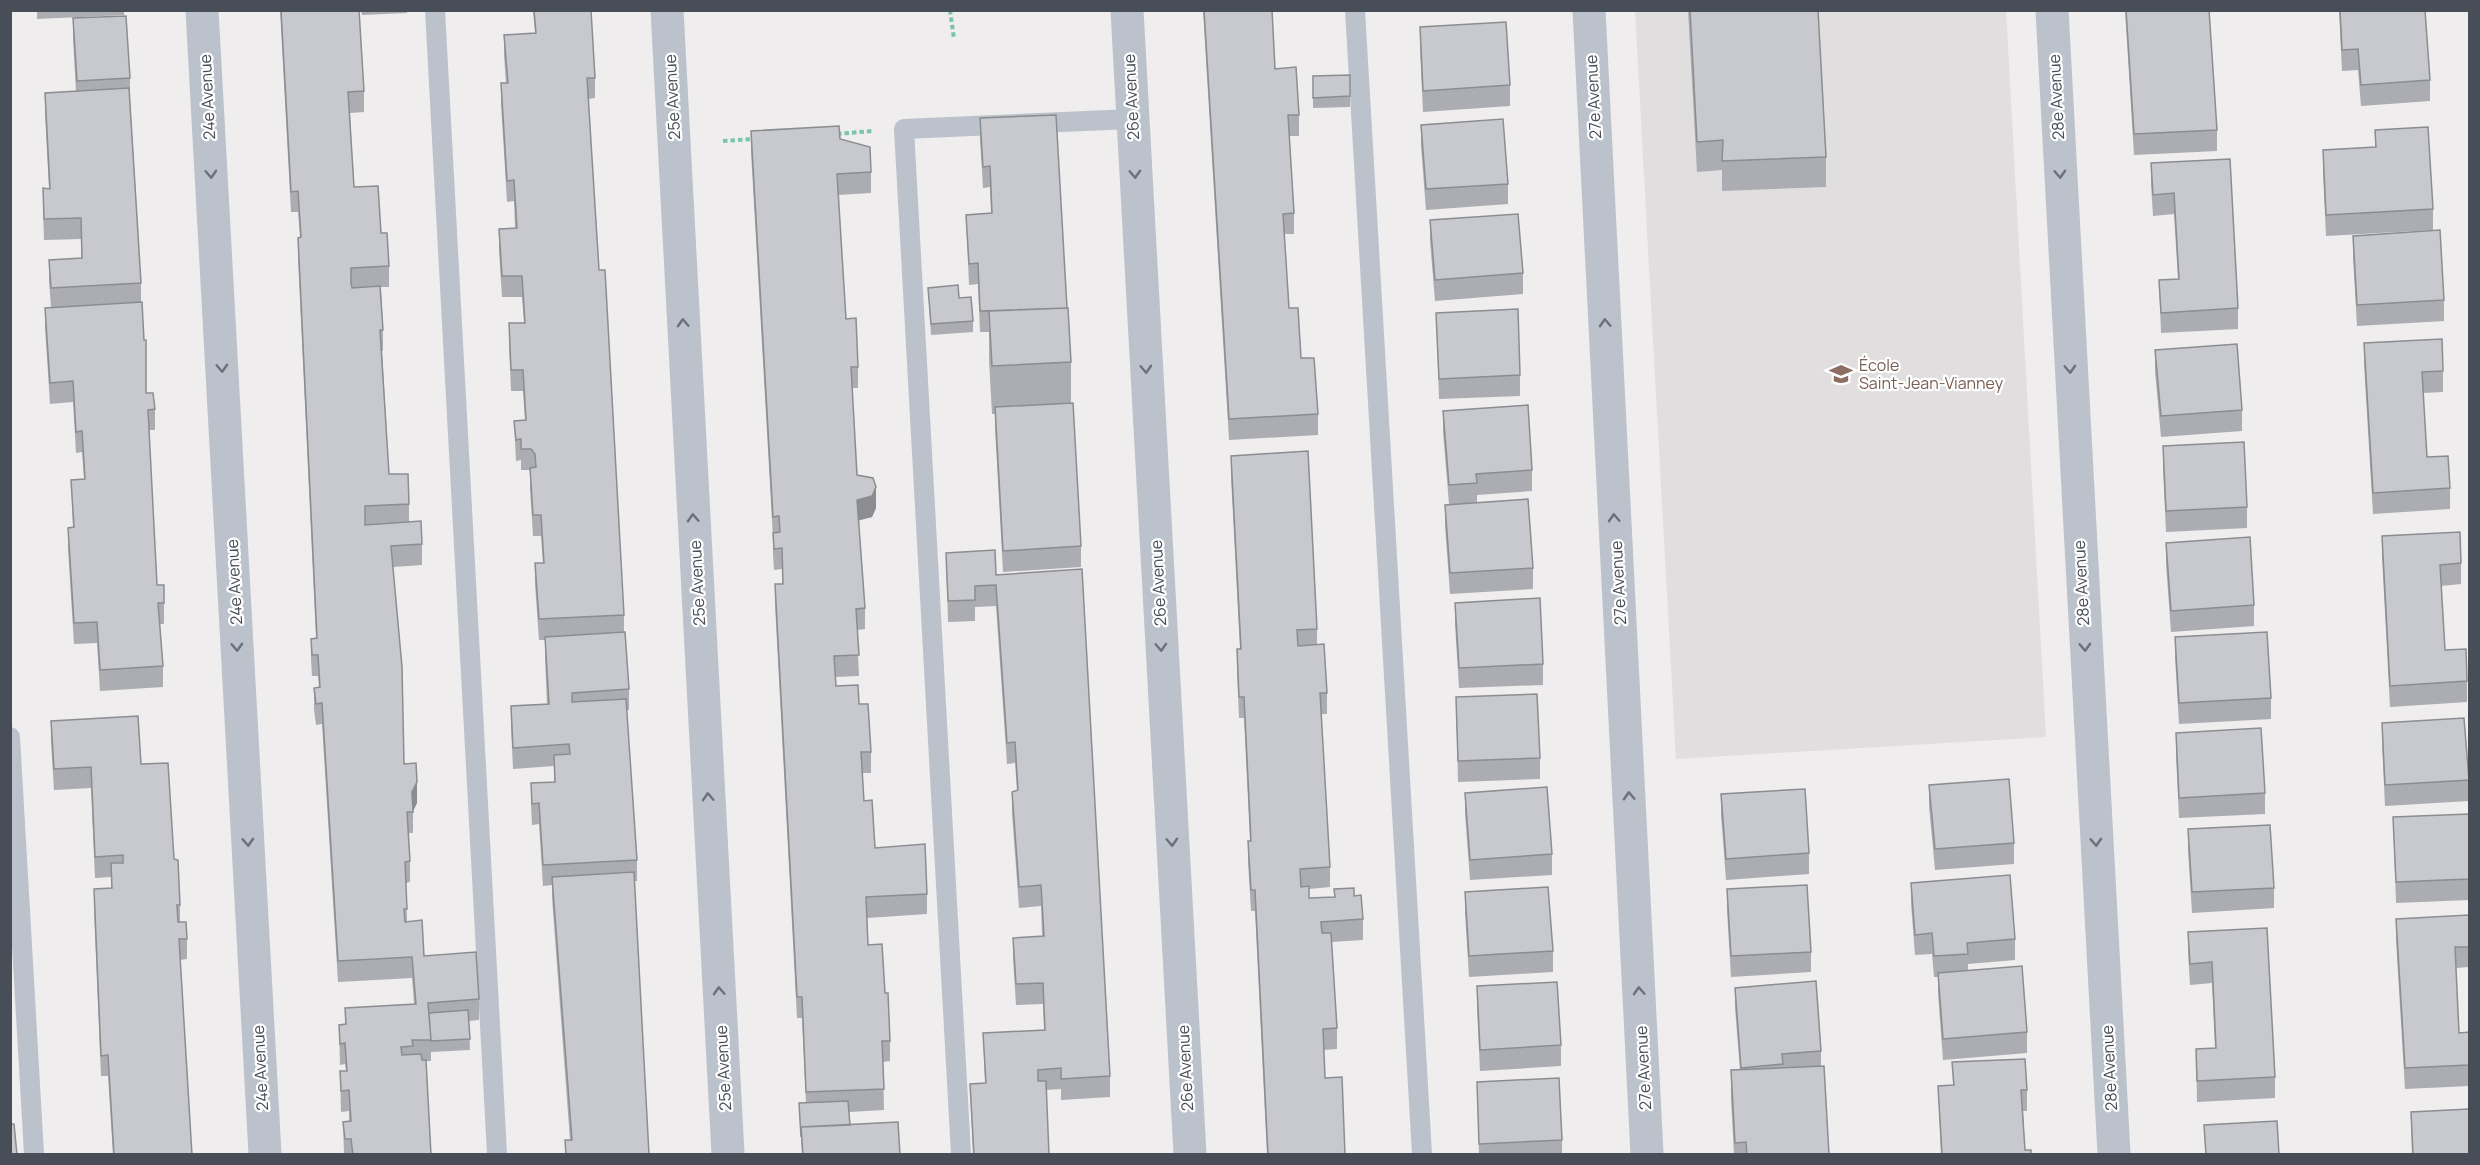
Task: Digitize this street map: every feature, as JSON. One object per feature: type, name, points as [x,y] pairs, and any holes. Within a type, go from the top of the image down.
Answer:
[{"type":"street","name":"24e Avenue","points":[[202,10],[265,1155]]},
{"type":"street","name":"25e Avenue","points":[[667,10],[728,1155]]},
{"type":"street","name":"26e Avenue","points":[[1127,10],[1190,1155]]},
{"type":"street","name":"27e Avenue","points":[[1589,10],[1647,1155]]},
{"type":"street","name":"28e Avenue","points":[[2052,10],[2114,1155]]},
{"type":"lane","points":[[435,10],[497,1155]]},
{"type":"lane","points":[[1354,10],[1422,1155]]},
{"type":"lane","points":[[961,1155],[904,129],[1132,118]]},
{"type":"lane","points":[[10,738],[34,1155]]},
{"type":"path","points":[[950,10],[954,39]]},
{"type":"path","points":[[825,134],[904,129]]},
{"type":"path","points":[[723,141],[757,139]]},
{"type":"shaded area","name":"École Saint-Jean-Vianney","points":[[1635,11],[2006,11],[2046,737],[1676,759]]},
{"type":"building","points":[[281,10],[359,10],[364,91],[348,92],[354,187],[378,186],[381,233],[387,233],[389,266],[351,268],[351,283],[352,288],[380,286],[383,330],[380,330],[389,474],[408,474],[409,504],[365,506],[365,525],[421,521],[422,544],[391,546],[402,667],[404,764],[416,763],[417,782],[412,792],[413,812],[407,812],[410,861],[405,862],[407,909],[404,909],[405,922],[422,920],[424,956],[476,952],[479,999],[428,1003],[431,1040],[412,1040],[413,1046],[401,1047],[402,1055],[421,1054],[422,1060],[426,1060],[431,1155],[353,1155],[351,1139],[345,1139],[343,1122],[351,1121],[349,1090],[341,1091],[340,1071],[347,1071],[345,1043],[340,1044],[339,1025],[346,1024],[345,1008],[416,1004],[412,957],[338,961],[322,703],[316,704],[314,688],[320,687],[318,655],[312,655],[311,639],[317,638],[298,238],[301,237],[298,191],[291,192]]},
{"type":"building","points":[[534,10],[591,10],[595,78],[587,78],[599,270],[605,270],[624,615],[539,619],[535,563],[544,563],[541,515],[533,515],[530,468],[536,467],[535,454],[531,449],[521,449],[521,439],[516,440],[514,421],[526,420],[523,370],[511,370],[509,323],[525,323],[522,276],[502,276],[499,229],[517,228],[514,180],[507,181],[501,83],[508,83],[504,35],[536,33]]},
{"type":"building","points":[[1204,10],[1272,10],[1275,69],[1296,67],[1299,115],[1288,115],[1294,213],[1283,214],[1289,308],[1298,308],[1301,358],[1314,358],[1318,414],[1229,419]]},
{"type":"building","points":[[1690,10],[1818,10],[1826,157],[1722,161],[1723,140],[1697,142]]},
{"type":"building","points":[[2126,10],[2209,10],[2217,130],[2134,134]]},
{"type":"building","points":[[2340,10],[2425,10],[2430,80],[2361,85],[2358,49],[2342,50]]},
{"type":"building","points":[[126,16],[130,78],[77,81],[73,18]]},
{"type":"building","points":[[1506,22],[1510,85],[1423,91],[1420,27]]},
{"type":"building","points":[[1350,75],[1350,96],[1313,98],[1313,76]]},
{"type":"building","points":[[129,88],[141,283],[51,288],[49,260],[82,258],[81,218],[44,219],[43,188],[50,189],[45,93]]},
{"type":"building","points":[[1056,115],[1067,308],[980,311],[978,263],[969,264],[966,215],[992,213],[990,166],[983,167],[980,118]]},
{"type":"building","points":[[1503,119],[1508,184],[1426,189],[1421,125]]},
{"type":"building","points":[[839,126],[840,139],[870,147],[871,172],[837,174],[846,319],[856,318],[858,367],[851,367],[857,475],[873,478],[876,487],[872,496],[857,500],[865,608],[856,609],[859,655],[834,656],[836,686],[858,685],[859,704],[868,704],[871,752],[861,752],[864,801],[872,800],[875,848],[925,844],[927,894],[866,897],[868,945],[882,944],[885,993],[888,993],[890,1041],[882,1041],[884,1089],[806,1092],[802,997],[797,997],[775,584],[783,584],[782,548],[774,549],[773,533],[780,532],[779,516],[773,517],[751,131]]},
{"type":"building","points":[[2428,127],[2433,209],[2326,215],[2323,150],[2376,147],[2375,130]]},
{"type":"building","points":[[2230,159],[2238,308],[2161,313],[2159,280],[2179,279],[2174,193],[2153,195],[2151,163]]},
{"type":"building","points":[[1518,214],[1523,273],[1435,280],[1430,220]]},
{"type":"building","points":[[2440,230],[2444,300],[2357,305],[2353,236]]},
{"type":"building","points":[[958,285],[959,298],[971,297],[973,321],[931,324],[928,288]]},
{"type":"building","points":[[142,302],[144,340],[146,340],[146,393],[153,393],[155,409],[148,410],[157,585],[164,585],[164,603],[158,603],[163,666],[100,670],[97,622],[74,623],[68,528],[74,527],[71,480],[85,479],[82,431],[76,432],[73,381],[50,383],[45,308]]},
{"type":"building","points":[[1068,308],[1071,362],[992,366],[989,311]]},
{"type":"building","points":[[1518,309],[1520,375],[1439,379],[1436,313]]},
{"type":"building","points":[[2442,339],[2443,371],[2422,372],[2427,457],[2448,456],[2450,488],[2373,493],[2364,343]]},
{"type":"building","points":[[2237,344],[2242,410],[2161,416],[2155,350]]},
{"type":"building","points":[[1073,403],[1081,546],[1003,551],[995,407]]},
{"type":"building","points":[[1528,405],[1532,470],[1476,474],[1477,483],[1449,485],[1443,411]]},
{"type":"building","points":[[2244,442],[2247,507],[2166,511],[2163,446]]},
{"type":"building","points":[[1308,451],[1317,629],[1297,630],[1298,646],[1324,644],[1327,693],[1320,693],[1330,867],[1300,869],[1301,887],[1309,886],[1309,898],[1335,897],[1334,889],[1354,888],[1354,896],[1361,895],[1363,919],[1321,922],[1322,933],[1331,933],[1337,1028],[1323,1029],[1325,1078],[1342,1077],[1345,1155],[1268,1155],[1255,890],[1251,890],[1248,841],[1251,841],[1244,697],[1239,697],[1237,649],[1241,649],[1231,456]]},
{"type":"building","points":[[1528,499],[1533,568],[1450,573],[1445,505]]},
{"type":"building","points":[[2460,532],[2461,563],[2440,565],[2445,650],[2466,649],[2467,681],[2390,686],[2382,536]]},
{"type":"building","points":[[2250,537],[2254,605],[2171,611],[2166,543]]},
{"type":"building","points":[[995,550],[996,575],[1082,569],[1110,1076],[1061,1079],[1061,1068],[1038,1070],[1038,1081],[1046,1081],[1049,1155],[974,1155],[970,1084],[986,1083],[983,1033],[1045,1030],[1043,983],[1016,984],[1013,938],[1044,936],[1041,885],[1019,887],[1012,792],[1018,790],[1015,742],[1007,743],[996,585],[975,586],[975,600],[948,601],[946,553]]},
{"type":"building","points":[[1540,598],[1543,664],[1459,668],[1455,603]]},
{"type":"building","points":[[625,632],[629,689],[572,693],[572,702],[626,699],[637,860],[543,865],[539,803],[532,804],[531,783],[555,782],[554,755],[570,754],[569,744],[513,748],[511,706],[549,704],[545,637]]},
{"type":"building","points":[[2267,632],[2271,698],[2179,703],[2175,637]]},
{"type":"building","points":[[1537,694],[1540,758],[1458,761],[1456,697]]},
{"type":"building","points":[[138,716],[141,764],[168,763],[174,859],[178,860],[180,905],[177,905],[178,922],[186,922],[187,939],[179,939],[192,1155],[114,1155],[108,1055],[101,1056],[94,889],[112,888],[111,863],[123,863],[123,855],[95,857],[91,767],[54,769],[51,721]]},
{"type":"building","points":[[2464,718],[2469,780],[2385,785],[2382,723]]},
{"type":"building","points":[[2261,728],[2265,793],[2179,798],[2176,733]]},
{"type":"building","points":[[2009,779],[2014,843],[1935,849],[1929,785]]},
{"type":"building","points":[[1547,787],[1552,854],[1470,860],[1465,793]]},
{"type":"building","points":[[1805,789],[1809,853],[1726,859],[1721,794]]},
{"type":"building","points":[[2469,814],[2469,879],[2396,882],[2393,817]]},
{"type":"building","points":[[2270,825],[2274,888],[2192,892],[2188,829]]},
{"type":"building","points":[[634,872],[649,1155],[566,1155],[565,1140],[572,1140],[552,877]]},
{"type":"building","points":[[2010,875],[2015,939],[1967,943],[1968,954],[1934,956],[1932,933],[1915,935],[1911,883]]},
{"type":"building","points":[[1807,885],[1811,952],[1731,956],[1727,889]]},
{"type":"building","points":[[1548,887],[1553,951],[1469,956],[1465,892]]},
{"type":"building","points":[[2469,915],[2469,947],[2455,947],[2459,1033],[2469,1032],[2469,1065],[2405,1068],[2396,919]]},
{"type":"building","points":[[2267,928],[2275,1077],[2197,1081],[2196,1049],[2216,1048],[2212,962],[2190,964],[2188,932]]},
{"type":"building","points":[[2022,966],[2027,1032],[1943,1039],[1938,973]]},
{"type":"building","points":[[1816,981],[1821,1051],[1782,1054],[1783,1064],[1741,1068],[1735,988]]},
{"type":"building","points":[[1557,982],[1561,1045],[1480,1050],[1477,986]]},
{"type":"building","points":[[468,1010],[470,1039],[431,1041],[429,1013]]},
{"type":"building","points":[[2025,1059],[2027,1090],[2021,1090],[2025,1150],[2031,1150],[2031,1155],[1942,1155],[1938,1086],[1954,1085],[1952,1062]]},
{"type":"building","points":[[1824,1066],[1829,1155],[1747,1155],[1746,1142],[1735,1143],[1731,1070]]},
{"type":"building","points":[[1559,1078],[1562,1140],[1479,1144],[1477,1082]]},
{"type":"building","points":[[848,1101],[850,1125],[801,1127],[801,1137],[799,1103]]},
{"type":"building","points":[[2469,1109],[2469,1155],[2413,1155],[2411,1112]]},
{"type":"building","points":[[2277,1121],[2279,1155],[2206,1155],[2204,1125]]},
{"type":"building","points":[[898,1122],[900,1155],[803,1155],[801,1127]]},
{"type":"building","points":[[10,1124],[14,1124],[17,1155],[10,1155]]},
{"type":"place","name":"École Saint-Jean-Vianney","points":[[1841,374]]}]
